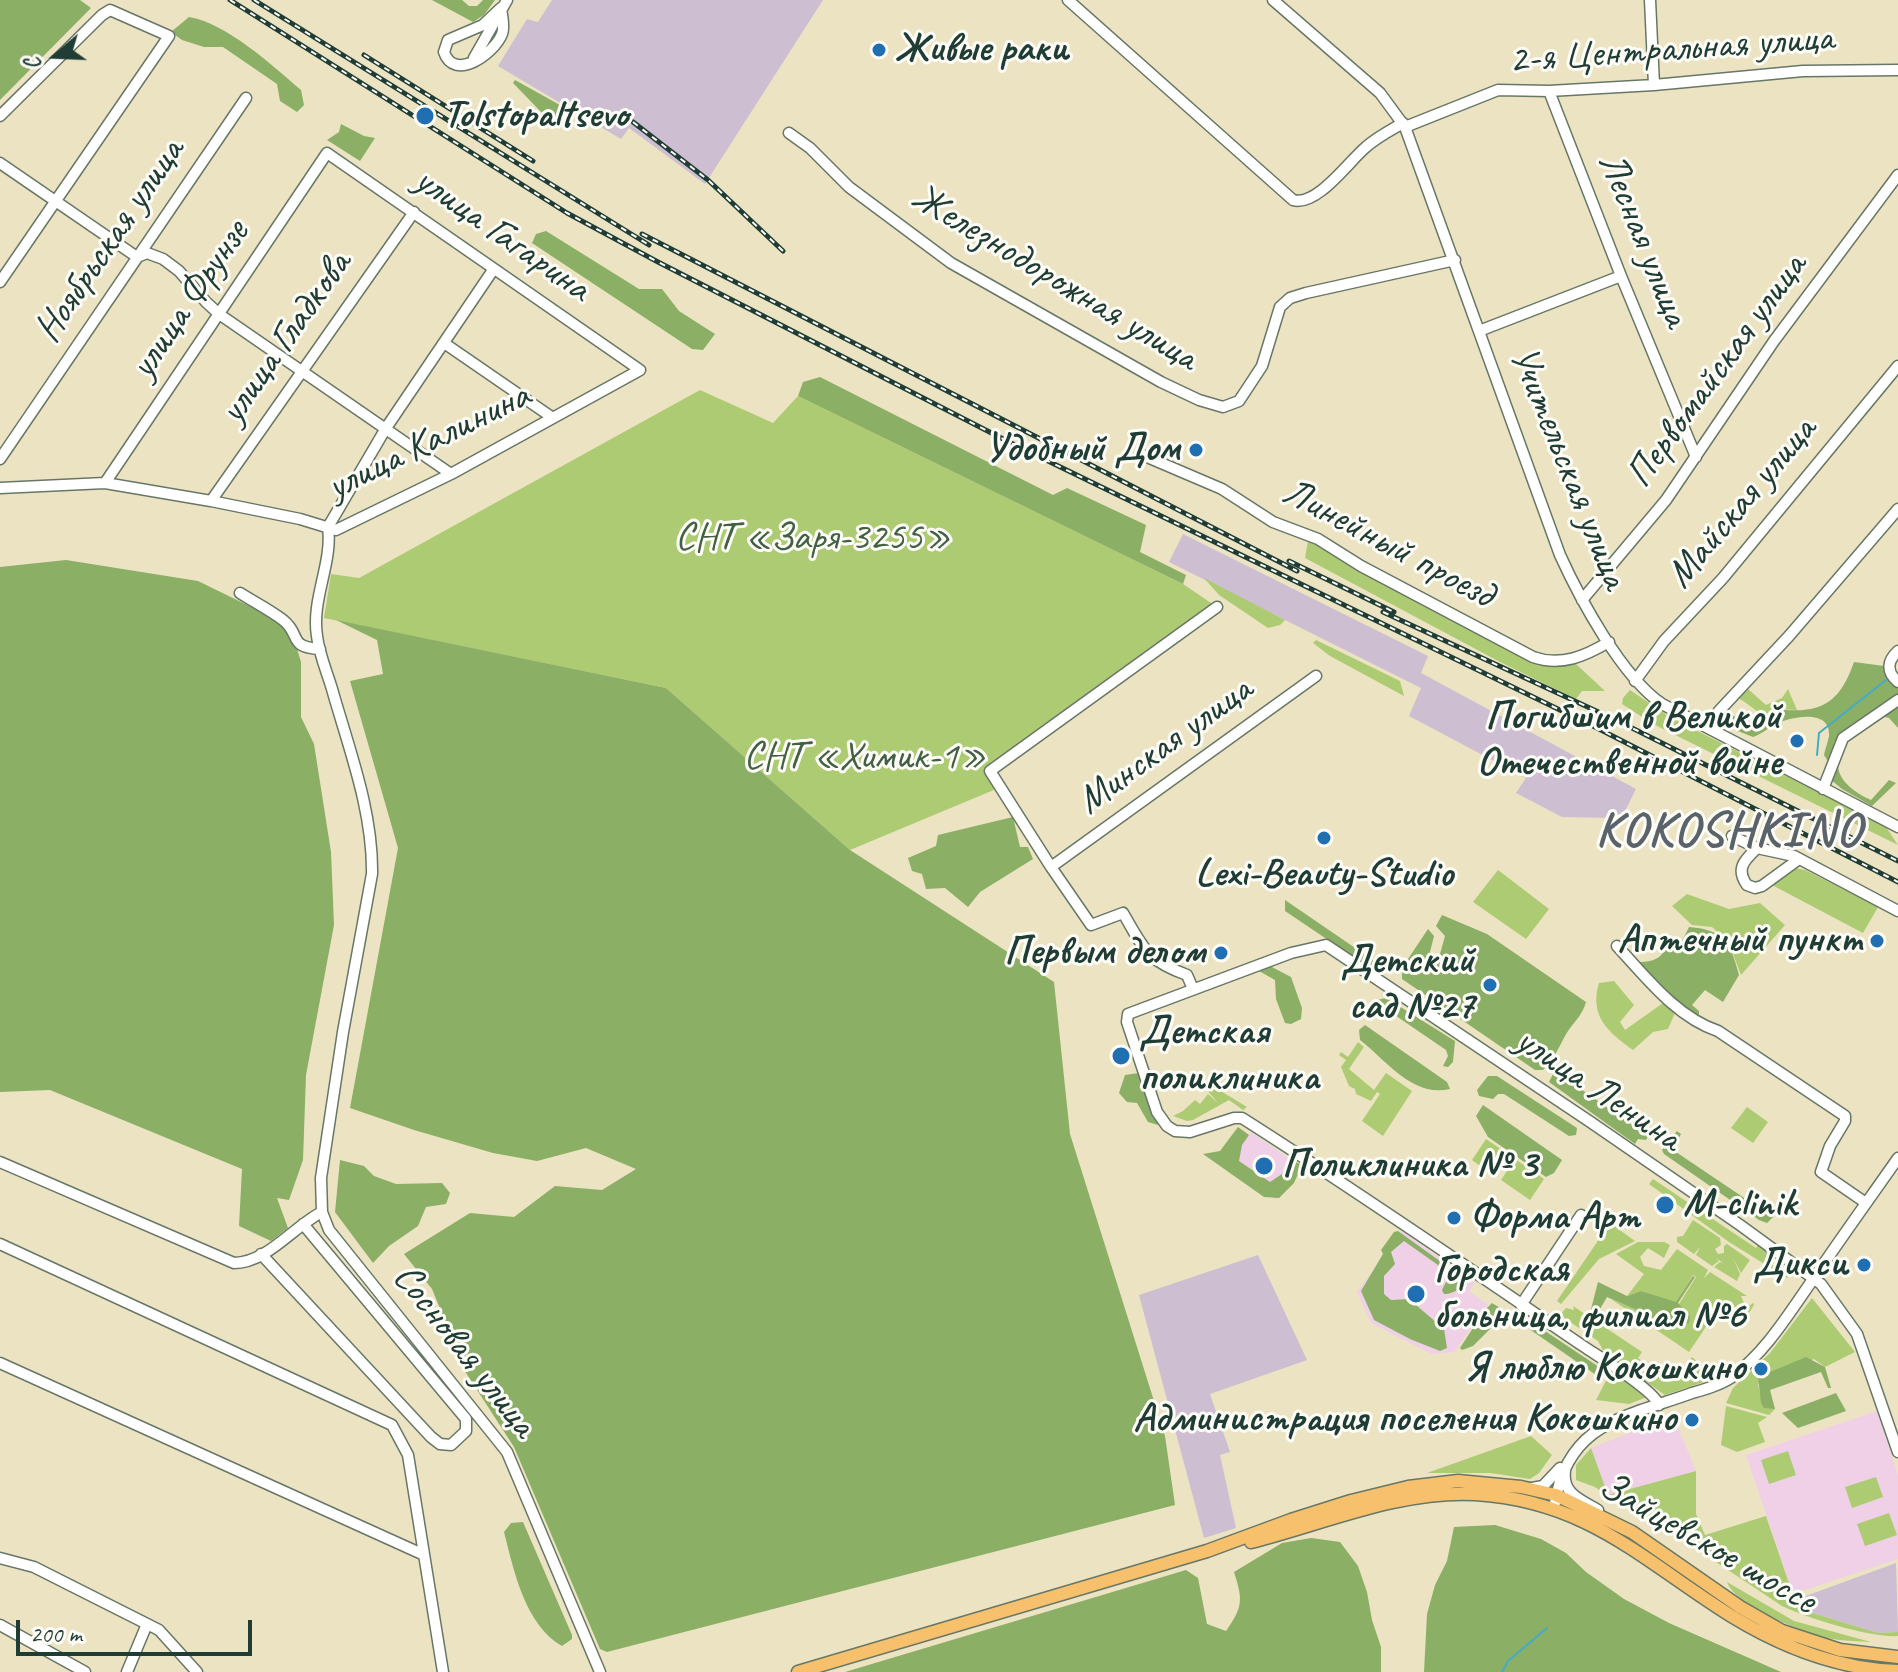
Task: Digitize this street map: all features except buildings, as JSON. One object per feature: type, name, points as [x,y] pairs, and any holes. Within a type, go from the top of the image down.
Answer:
[{"type":"main road","name":"Зайцевское шоссе","points":[[1208,1551],[1301,1516],[1398,1489],[1458,1481],[1521,1487],[1556,1495],[1632,1532],[1770,1625],[1827,1647],[1898,1657]]},
{"type":"main road","name":"Зайцевское шоссе","points":[[1208,1551],[1401,1501],[1459,1494],[1491,1496],[1554,1509],[1588,1522],[1630,1545],[1733,1617],[1763,1633],[1837,1664],[1898,1671]]},
{"type":"main road","points":[[798,1672],[1208,1551]]},
{"type":"street","points":[[1068,0],[1293,200],[1303,201],[1315,195],[1366,146],[1404,125]]},
{"type":"street","name":"Учительская улица","points":[[1273,0],[1380,93],[1404,125],[1549,529],[1582,600],[1635,681],[1662,704],[1898,827]]},
{"type":"street","points":[[1650,0],[1654,85]]},
{"type":"street","points":[[504,4],[473,60],[465,66],[453,65],[445,56],[445,43],[454,35],[483,25],[504,4]]},
{"type":"street","points":[[0,116],[110,10],[169,36],[0,282]]},
{"type":"street","name":"2-я Центральная улица","points":[[1404,125],[1498,90],[1549,91],[1654,85],[1803,71],[1898,70]]},
{"type":"street","name":"Лесная улица","points":[[1549,91],[1696,457]]},
{"type":"street","name":"Ноябрьская улица","points":[[0,459],[246,98]]},
{"type":"street","name":"Железнодорожная улица","points":[[789,133],[818,155],[839,179],[951,263],[1173,389],[1220,406],[1227,407],[1239,401],[1260,368],[1276,317],[1286,300],[1455,260]]},
{"type":"street","name":"улица Гагарина","points":[[327,153],[640,370]]},
{"type":"street","name":"улица Фрунзе","points":[[105,483],[327,153]]},
{"type":"street","points":[[0,163],[137,257],[147,253],[170,263],[219,314],[451,474]]},
{"type":"street","name":"Первомайская улица","points":[[1582,600],[1666,500],[1774,341],[1898,175]]},
{"type":"street","name":"улица Гладкова","points":[[211,501],[414,212]]},
{"type":"street","points":[[0,1162],[227,1262],[244,1262],[261,1254],[322,1210],[321,1178],[343,1032],[372,874],[364,801],[316,634],[322,572],[330,545],[328,527],[386,428],[493,270]]},
{"type":"street","points":[[1479,331],[1621,276]]},
{"type":"street","points":[[444,343],[553,418]]},
{"type":"street","name":"Майская улица","points":[[1635,681],[1664,641],[1717,585],[1898,366]]},
{"type":"street","name":"улица Калинина","points":[[0,488],[105,483],[211,501],[336,530],[451,474],[640,370]]},
{"type":"street","name":"Линейный проезд","points":[[1140,454],[1222,489],[1273,522],[1318,539],[1361,566],[1533,657],[1546,661],[1566,660],[1587,654],[1609,642]]},
{"type":"street","points":[[1708,728],[1719,711],[1789,636],[1898,509]]},
{"type":"street","points":[[240,593],[287,622],[297,642],[306,648],[320,649]]},
{"type":"street","points":[[1217,607],[990,771],[1091,925],[1123,913],[1147,954],[1161,965],[1187,975],[1193,989],[1128,1014],[1127,1022],[1157,1112],[1171,1129],[1190,1132],[1242,1118],[1344,1184],[1664,1404]]},
{"type":"street","points":[[1898,651],[1889,662],[1891,674],[1898,682]]},
{"type":"street","name":"Минская улица","points":[[1051,867],[1316,676]]},
{"type":"street","points":[[1823,789],[1843,738],[1898,700]]},
{"type":"street","points":[[1732,836],[1757,848],[1783,852],[1799,859],[1898,911]]},
{"type":"street","points":[[1757,848],[1743,861],[1741,870],[1747,885],[1755,888],[1799,859]]},
{"type":"street","name":"улица Ленина","points":[[1193,989],[1291,953],[1326,945],[1589,1121],[1813,1278],[1827,1291],[1857,1334],[1898,1452]]},
{"type":"street","points":[[1617,946],[1678,1008],[1702,1025],[1718,1031],[1845,1116],[1826,1154],[1821,1172],[1866,1203]]},
{"type":"street","points":[[1521,1487],[1543,1486],[1577,1447],[1599,1428],[1726,1381],[1752,1360],[1898,1158]]},
{"type":"street","name":"Сосновая улица","points":[[322,1210],[329,1230],[507,1452],[600,1672]]},
{"type":"street","points":[[1521,1305],[1581,1215]]},
{"type":"street","points":[[261,1254],[431,1437],[440,1444],[451,1445],[466,1431],[466,1419],[303,1224]]},
{"type":"street","points":[[0,1244],[388,1422],[408,1455],[443,1672]]},
{"type":"street","points":[[0,1363],[422,1554]]},
{"type":"street","points":[[1554,1509],[1567,1461]]},
{"type":"street","points":[[1567,1461],[1564,1478],[1569,1492],[1632,1532]]},
{"type":"street","points":[[1491,1496],[1536,1499],[1556,1495]]},
{"type":"street","points":[[0,1558],[34,1567],[159,1630],[197,1672]]},
{"type":"street","points":[[127,1672],[147,1624]]},
{"type":"street","points":[[0,1625],[85,1672]]},
{"type":"street","points":[[1871,1655],[1898,1650]]},
{"type":"street","points":[[1837,1664],[1860,1672]]},
{"type":"shaded area","points":[[552,0],[823,0],[705,184],[629,128],[621,139],[498,66],[527,19],[538,22]]},
{"type":"shaded area","points":[[1183,534],[1428,656],[1421,673],[1636,789],[1624,813],[1613,818],[1562,817],[1516,793],[1526,778],[1409,716],[1421,688],[1169,562]]},
{"type":"shaded area","name":"Поликлиника № 3","points":[[1251,1132],[1300,1166],[1276,1200],[1228,1167]]},
{"type":"shaded area","name":"Городская больница, филиал №6","points":[[1402,1231],[1475,1283],[1469,1291],[1488,1305],[1454,1352],[1432,1354],[1371,1323],[1357,1292]]},
{"type":"shaded area","points":[[1258,1255],[1307,1360],[1210,1394],[1230,1452],[1220,1455],[1236,1528],[1204,1538],[1139,1295]]},
{"type":"shaded area","points":[[1877,1411],[1898,1475],[1898,1559],[1793,1594],[1746,1455]]},
{"type":"shaded area","points":[[1673,1416],[1696,1471],[1608,1495],[1591,1448]]},
{"type":"shaded area","points":[[1896,1563],[1898,1632],[1878,1633],[1809,1612],[1803,1597]]},
{"type":"green space","points":[[0,0],[80,0],[91,8],[0,100]]},
{"type":"green space","points":[[432,0],[462,0],[469,6],[477,6],[483,0],[495,0],[484,15],[473,22]]},
{"type":"green space","points":[[189,17],[218,27],[263,57],[301,90],[304,105],[297,112],[280,101],[277,84],[223,47],[204,47],[182,40],[171,32]]},
{"type":"green space","points":[[515,80],[567,109],[571,117],[568,121],[544,115],[513,83]]},
{"type":"green space","points":[[341,124],[375,138],[360,161],[327,140],[339,132]]},
{"type":"green space","points":[[546,231],[639,289],[662,289],[679,311],[715,334],[703,350],[692,349],[532,243],[536,234]]},
{"type":"green space","points":[[820,377],[1053,495],[1067,488],[1146,525],[1140,552],[1186,575],[1183,584],[798,396],[803,382]]},
{"type":"green space","name":"СНТ «Заря-3255»","points":[[700,390],[773,423],[798,396],[1183,584],[1217,607],[991,771],[1001,787],[850,850],[666,688],[324,618],[331,574],[359,578]]},
{"type":"green space","points":[[1308,541],[1544,665],[1576,664],[1605,691],[1582,691],[1576,699],[1500,662],[1305,558]]},
{"type":"green space","points":[[66,560],[198,581],[290,626],[301,662],[301,717],[314,744],[331,852],[334,925],[306,1075],[303,1160],[289,1200],[277,1198],[288,1228],[271,1241],[239,1226],[242,1169],[50,1090],[0,1092],[0,567]]},
{"type":"green space","points":[[1204,578],[1285,620],[1268,628],[1219,595]]},
{"type":"green space","points":[[336,620],[666,688],[850,850],[1054,982],[1070,1134],[1165,1436],[1175,1505],[607,1652],[600,1649],[514,1447],[448,1345],[446,1323],[432,1289],[404,1254],[470,1213],[514,1217],[555,1186],[602,1190],[636,1169],[586,1148],[537,1161],[493,1153],[350,1108],[398,848],[350,681],[383,674],[377,640]]},
{"type":"green space","points":[[1316,640],[1400,681],[1404,696],[1330,656],[1313,643]]},
{"type":"green space","points":[[1854,662],[1884,666],[1890,683],[1898,689],[1898,728],[1889,718],[1877,715],[1847,740],[1838,760],[1841,777],[1854,790],[1871,800],[1889,780],[1896,783],[1872,806],[1830,779],[1834,771],[1824,755],[1829,736],[1824,721],[1808,717],[1790,719],[1753,737],[1723,725],[1726,712],[1760,729],[1774,720],[1775,709],[1803,710],[1825,704],[1841,689]]},
{"type":"green space","points":[[1748,689],[1766,705],[1782,698],[1788,689],[1797,710],[1775,709],[1774,720],[1769,718],[1738,698]]},
{"type":"green space","points":[[1630,690],[1670,717],[1886,827],[1898,845],[1653,724],[1622,704]]},
{"type":"green space","points":[[1013,817],[1020,847],[1028,847],[1033,859],[980,892],[968,907],[945,888],[926,889],[922,874],[912,871],[908,858],[936,846],[938,835]]},
{"type":"green space","points":[[1795,868],[1805,870],[1878,907],[1863,933],[1772,885]]},
{"type":"green space","points":[[1498,870],[1549,909],[1526,939],[1473,902]]},
{"type":"green space","points":[[1687,894],[1729,909],[1760,903],[1785,925],[1741,975],[1729,943],[1712,927],[1692,925],[1672,906]]},
{"type":"green space","points":[[1285,900],[1383,967],[1383,974],[1380,975],[1285,911]]},
{"type":"green space","name":"Детский сад №27","points":[[1442,915],[1487,934],[1586,1002],[1543,1070],[1535,1070],[1402,979],[1402,968],[1428,929],[1434,936],[1430,952],[1434,957],[1440,954],[1445,936],[1436,926]]},
{"type":"green space","points":[[1689,927],[1711,931],[1724,940],[1739,975],[1723,1002],[1705,990],[1692,1005],[1699,1011],[1699,1018],[1678,1005],[1634,962],[1657,958],[1666,947],[1674,947],[1683,939]]},
{"type":"green space","points":[[1270,966],[1291,977],[1302,1008],[1301,1019],[1291,1024],[1285,1023],[1276,999],[1275,980],[1259,971]]},
{"type":"green space","points":[[1614,981],[1634,1005],[1620,1022],[1625,1030],[1663,1003],[1675,1013],[1668,1029],[1653,1032],[1633,1050],[1616,1037],[1603,1022],[1597,1005],[1599,983]]},
{"type":"green space","points":[[1386,998],[1455,1041],[1453,1062],[1448,1067],[1443,1066],[1448,1056],[1446,1050],[1383,1007],[1375,1009],[1370,1018],[1366,1018],[1377,1000]]},
{"type":"green space","points":[[1365,1025],[1447,1082],[1450,1089],[1424,1088],[1401,1075],[1360,1040],[1359,1030]]},
{"type":"green space","points":[[1358,1042],[1364,1047],[1349,1069],[1374,1090],[1386,1073],[1412,1091],[1383,1136],[1362,1121],[1380,1094],[1377,1092],[1371,1101],[1356,1094],[1341,1067],[1346,1060],[1339,1055],[1341,1052],[1348,1057]]},
{"type":"green space","points":[[1139,1073],[1158,1125],[1148,1122],[1137,1103],[1127,1102],[1119,1093],[1125,1075]]},
{"type":"green space","points":[[1558,1073],[1648,1136],[1646,1140],[1638,1139],[1635,1144],[1549,1082],[1553,1074]]},
{"type":"green space","points":[[1196,1076],[1247,1107],[1243,1110],[1229,1100],[1193,1120],[1173,1116],[1195,1100],[1200,1104],[1208,1094],[1218,1103],[1205,1088],[1187,1079]]},
{"type":"green space","points":[[1488,1076],[1497,1076],[1577,1128],[1576,1135],[1569,1136],[1504,1094],[1498,1094],[1493,1099],[1479,1096],[1477,1090]]},
{"type":"green space","points":[[1483,1105],[1562,1160],[1554,1173],[1546,1177],[1488,1137],[1476,1116]]},
{"type":"green space","points":[[1747,1107],[1768,1122],[1753,1143],[1731,1128]]},
{"type":"green space","points":[[1238,1127],[1249,1135],[1242,1145],[1239,1161],[1270,1182],[1282,1174],[1292,1160],[1302,1165],[1294,1183],[1279,1198],[1264,1197],[1203,1154],[1220,1151]]},
{"type":"green space","points":[[1677,1131],[1681,1134],[1673,1150],[1768,1214],[1777,1204],[1780,1210],[1767,1223],[1759,1220],[1664,1154],[1662,1150]]},
{"type":"green space","points":[[1486,1139],[1508,1154],[1494,1176],[1472,1160]]},
{"type":"green space","points":[[1515,1159],[1544,1179],[1530,1200],[1501,1180]]},
{"type":"green space","points":[[340,1160],[364,1166],[374,1176],[396,1184],[442,1183],[450,1193],[446,1204],[426,1207],[418,1226],[389,1246],[373,1263],[335,1212]]},
{"type":"green space","points":[[1653,1179],[1756,1248],[1759,1244],[1773,1254],[1768,1261],[1789,1276],[1787,1278],[1729,1242],[1649,1184]]},
{"type":"green space","points":[[1693,1220],[1720,1238],[1721,1245],[1715,1249],[1718,1254],[1724,1253],[1727,1244],[1750,1260],[1741,1273],[1733,1258],[1740,1274],[1737,1281],[1714,1267],[1720,1262],[1724,1264],[1715,1257],[1719,1261],[1712,1266],[1696,1255],[1700,1247],[1694,1254],[1677,1242],[1677,1237],[1683,1236]]},
{"type":"green space","points":[[1610,1223],[1635,1241],[1599,1259],[1561,1304],[1557,1301]]},
{"type":"green space","points":[[1398,1231],[1469,1282],[1444,1294],[1442,1290],[1447,1280],[1445,1270],[1404,1241],[1391,1252],[1395,1264],[1384,1276],[1384,1294],[1391,1300],[1409,1299],[1444,1329],[1447,1348],[1440,1351],[1374,1320],[1361,1291],[1383,1254],[1381,1250]]},
{"type":"green space","points":[[1638,1242],[1664,1242],[1670,1245],[1664,1258],[1648,1248],[1640,1257],[1644,1266],[1661,1270],[1677,1249],[1708,1270],[1704,1278],[1710,1272],[1747,1296],[1741,1296],[1746,1308],[1754,1305],[1747,1316],[1724,1300],[1689,1352],[1611,1299],[1668,1324],[1673,1319],[1685,1324],[1679,1304],[1696,1277],[1693,1275],[1676,1303],[1641,1291],[1627,1296],[1644,1274],[1616,1254]]},
{"type":"green space","points":[[1693,1276],[1678,1303],[1690,1316],[1689,1323],[1674,1319],[1668,1324],[1607,1297],[1596,1316],[1590,1313],[1598,1282],[1627,1296],[1641,1291],[1676,1302]]},
{"type":"green space","points":[[1812,1298],[1855,1352],[1825,1367],[1814,1359],[1758,1384],[1763,1406],[1775,1409],[1769,1415],[1726,1403],[1733,1388],[1770,1353]]},
{"type":"green space","points":[[1492,1303],[1507,1312],[1473,1346],[1462,1350],[1460,1348]]},
{"type":"green space","points":[[1573,1306],[1642,1352],[1638,1358],[1664,1376],[1684,1369],[1692,1357],[1716,1378],[1665,1395],[1604,1352],[1598,1341],[1560,1315],[1566,1308],[1574,1310]]},
{"type":"green space","points":[[1521,1315],[1602,1369],[1603,1376],[1599,1377],[1519,1322],[1517,1318]]},
{"type":"green space","points":[[1806,1357],[1825,1367],[1831,1388],[1828,1388],[1821,1372],[1770,1390],[1775,1409],[1764,1408],[1758,1377]]},
{"type":"green space","points":[[1611,1371],[1647,1397],[1629,1404],[1596,1400]]},
{"type":"green space","points":[[1836,1393],[1846,1411],[1798,1428],[1782,1413]]},
{"type":"green space","points":[[1726,1406],[1767,1417],[1758,1423],[1765,1442],[1737,1452],[1721,1445]]},
{"type":"green space","points":[[1531,1436],[1552,1455],[1539,1473],[1530,1479],[1490,1473],[1427,1473]]},
{"type":"green space","points":[[1591,1448],[1608,1495],[1696,1471],[1696,1514],[1705,1535],[1766,1516],[1793,1595],[1803,1597],[1809,1612],[1878,1633],[1898,1632],[1898,1636],[1872,1634],[1839,1626],[1782,1606],[1641,1512],[1634,1503],[1616,1502],[1595,1487],[1576,1480],[1576,1465]]},
{"type":"green space","points":[[1788,1451],[1796,1475],[1769,1484],[1761,1460]]},
{"type":"green space","points":[[1876,1477],[1883,1497],[1852,1508],[1845,1487]]},
{"type":"green space","points":[[1889,1513],[1897,1535],[1865,1546],[1857,1524]]},
{"type":"green space","points":[[523,1522],[572,1635],[572,1639],[562,1646],[539,1625],[517,1580],[504,1532],[511,1523]]},
{"type":"green space","points":[[1495,1525],[1541,1539],[1566,1553],[1586,1572],[1624,1599],[1669,1623],[1781,1672],[1424,1672],[1427,1614],[1435,1585],[1447,1561],[1454,1527]]},
{"type":"green space","points":[[1311,1538],[1340,1542],[1358,1566],[1381,1647],[1381,1672],[845,1672],[1186,1570],[1198,1578],[1207,1624],[1226,1631],[1240,1603],[1234,1572],[1282,1543]]},
{"type":"green space","points":[[1727,1582],[1794,1621],[1871,1642],[1832,1639],[1790,1626],[1757,1610],[1733,1591]]},
{"type":"waterway","points":[[1817,755],[1819,733],[1886,680]]},
{"type":"waterway","points":[[1502,1672],[1508,1661],[1547,1628]]},
{"type":"railway","points":[[230,0],[567,213],[658,262],[1011,443],[1599,729],[1898,882]]},
{"type":"railway","points":[[254,0],[649,245]]},
{"type":"railway","points":[[364,55],[533,161]]},
{"type":"railway","points":[[633,122],[708,180],[783,251]]},
{"type":"railway","points":[[642,234],[1297,571]]},
{"type":"railway","points":[[1289,561],[1394,612]]},
{"type":"railway","points":[[1383,612],[1620,722],[1898,861]]},
{"type":"place","name":"Живые раки","points":[[879,50]]},
{"type":"place","name":"Tolstopaltsevo","points":[[425,116]]},
{"type":"place","name":"Удобный Дом","points":[[1196,450]]},
{"type":"place","name":"Погибшим в Великой Отечественной войне","points":[[1797,741]]},
{"type":"place","name":"Lexi-Beauty-Studio","points":[[1324,838]]},
{"type":"place","name":"Аптечный пункт","points":[[1877,941]]},
{"type":"place","name":"Первым делом","points":[[1221,953]]},
{"type":"place","name":"Детский сад №27","points":[[1490,985]]},
{"type":"place","name":"Детская поликлиника","points":[[1121,1056]]},
{"type":"place","name":"Поликлиника № 3","points":[[1264,1166]]},
{"type":"place","name":"M-clinik","points":[[1665,1205]]},
{"type":"place","name":"Форма Арт","points":[[1454,1218]]},
{"type":"place","name":"Дикси","points":[[1864,1265]]},
{"type":"place","name":"Городская больница, филиал №6","points":[[1416,1294]]},
{"type":"place","name":"Я люблю Кокошкино","points":[[1761,1369]]},
{"type":"place","name":"Администрация поселения Кокошкино","points":[[1692,1420]]},
{"type":"district","name":"KOKOSHKINO","points":[[1729,832]]},
{"type":"park label","name":"СНТ «Химик-1»","points":[[865,758]]}]
